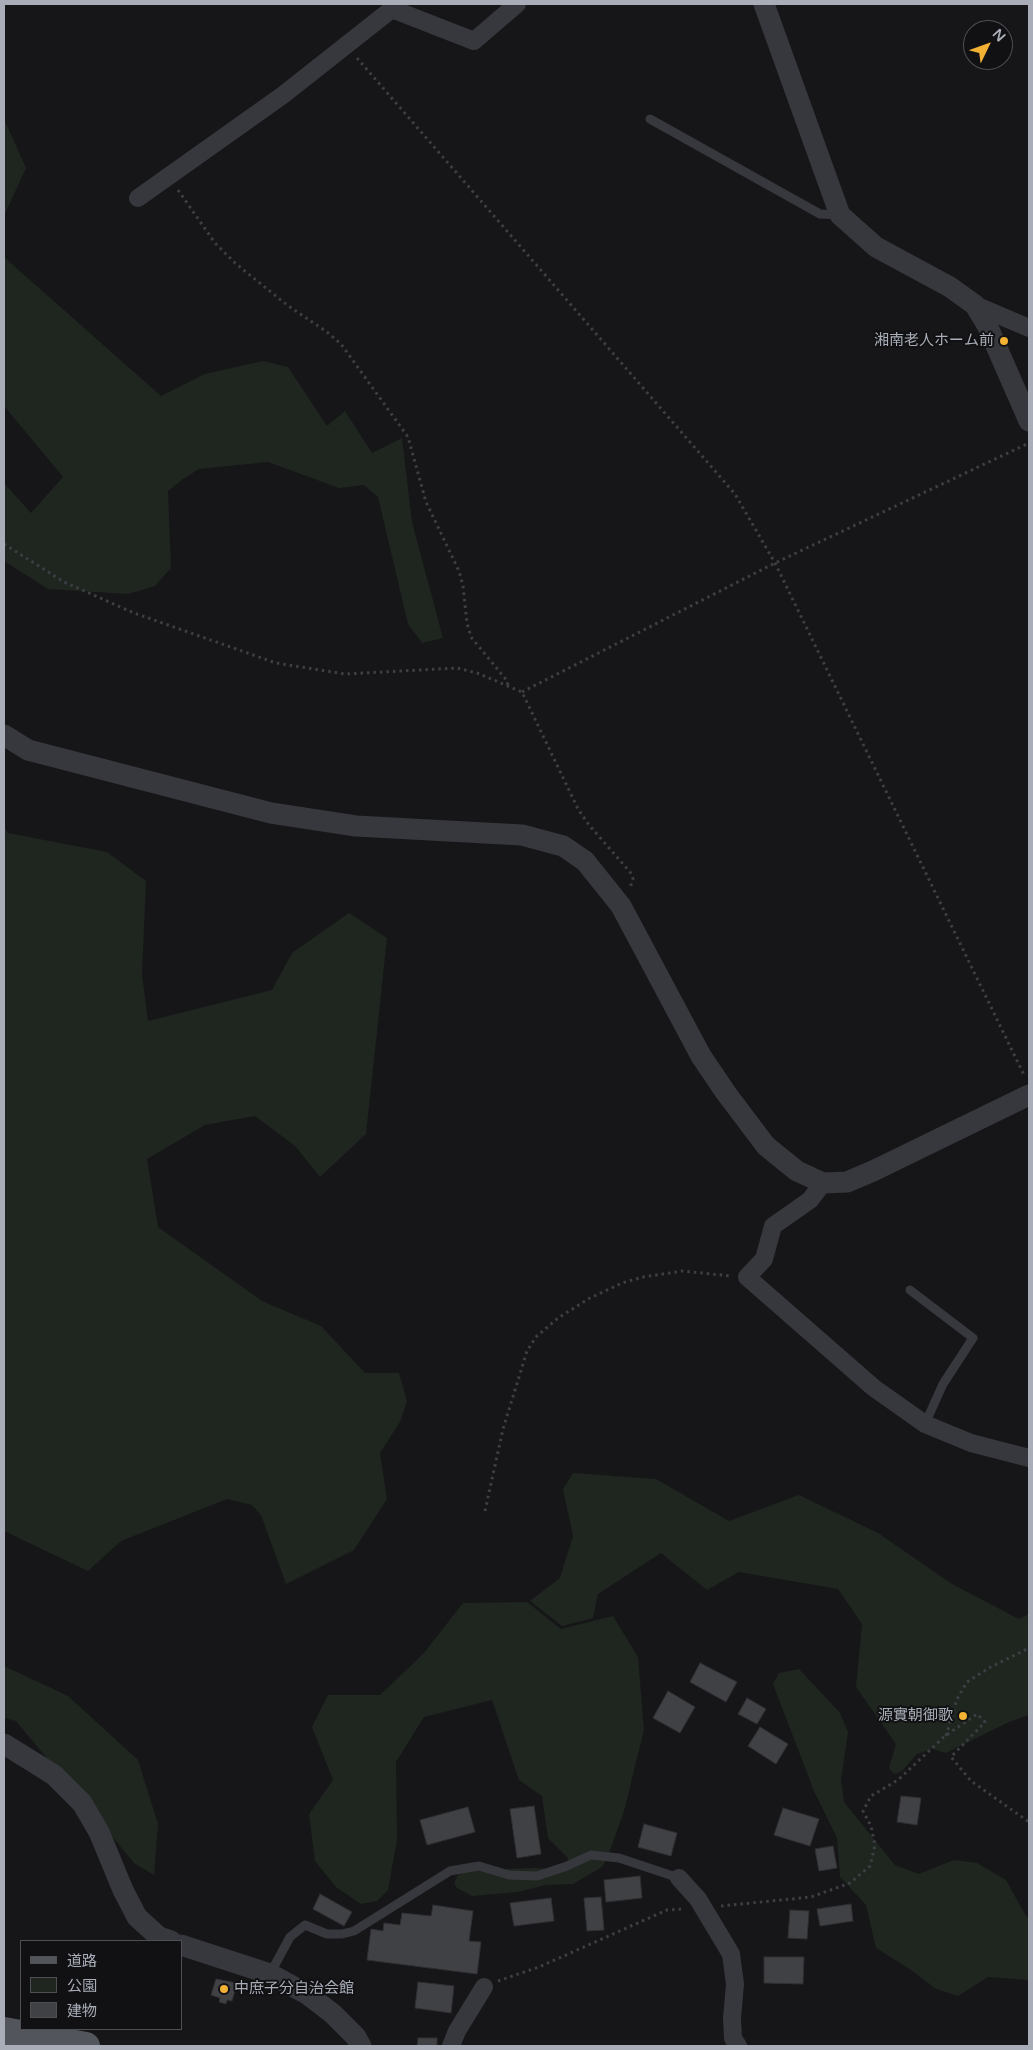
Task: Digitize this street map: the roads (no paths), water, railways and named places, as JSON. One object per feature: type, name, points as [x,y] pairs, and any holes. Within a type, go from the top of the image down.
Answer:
[{"type":"main road","points":[[4,2031],[48,2042],[86,2046]]},
{"type":"street","points":[[138,198],[283,95],[392,9],[474,41],[517,4]]},
{"type":"street","points":[[764,4],[840,216],[876,247],[950,287],[975,304],[1029,328]]},
{"type":"street","points":[[975,304],[988,325],[1029,421]]},
{"type":"street","points":[[4,735],[28,750],[272,813],[356,826],[522,835],[563,846],[585,861],[616,900],[701,1056],[766,1146],[797,1171],[823,1183],[848,1182],[1029,1095]]},
{"type":"street","points":[[823,1183],[810,1200],[773,1226],[764,1259],[747,1277],[874,1388],[925,1424],[971,1443],[1029,1458]]},
{"type":"street","points":[[4,1744],[54,1774],[82,1803],[99,1832],[123,1890],[137,1917],[159,1936],[169,1940]]},
{"type":"street","points":[[679,1878],[703,1907],[730,1954],[735,1984],[732,2018],[733,2038],[738,2046]]},
{"type":"street","points":[[182,1945],[270,1974],[307,1994],[333,2014],[356,2037],[361,2046]]},
{"type":"street","points":[[451,2046],[457,2031],[484,1987]]},
{"type":"lane","points":[[650,119],[820,214],[840,216]]},
{"type":"lane","points":[[910,1290],[973,1338],[943,1384],[925,1424]]},
{"type":"lane","points":[[270,1974],[290,1937],[305,1925],[327,1934],[342,1934],[354,1931],[450,1871],[479,1866],[509,1875],[536,1876],[567,1866],[591,1855],[619,1858],[679,1878]]},
{"type":"place","name":"湘南老人ホーム前","points":[[1004,341]]},
{"type":"place","name":"源實朝御歌","points":[[963,1716]]},
{"type":"place","name":"中庶子分自治会館","points":[[224,1989]]}]
